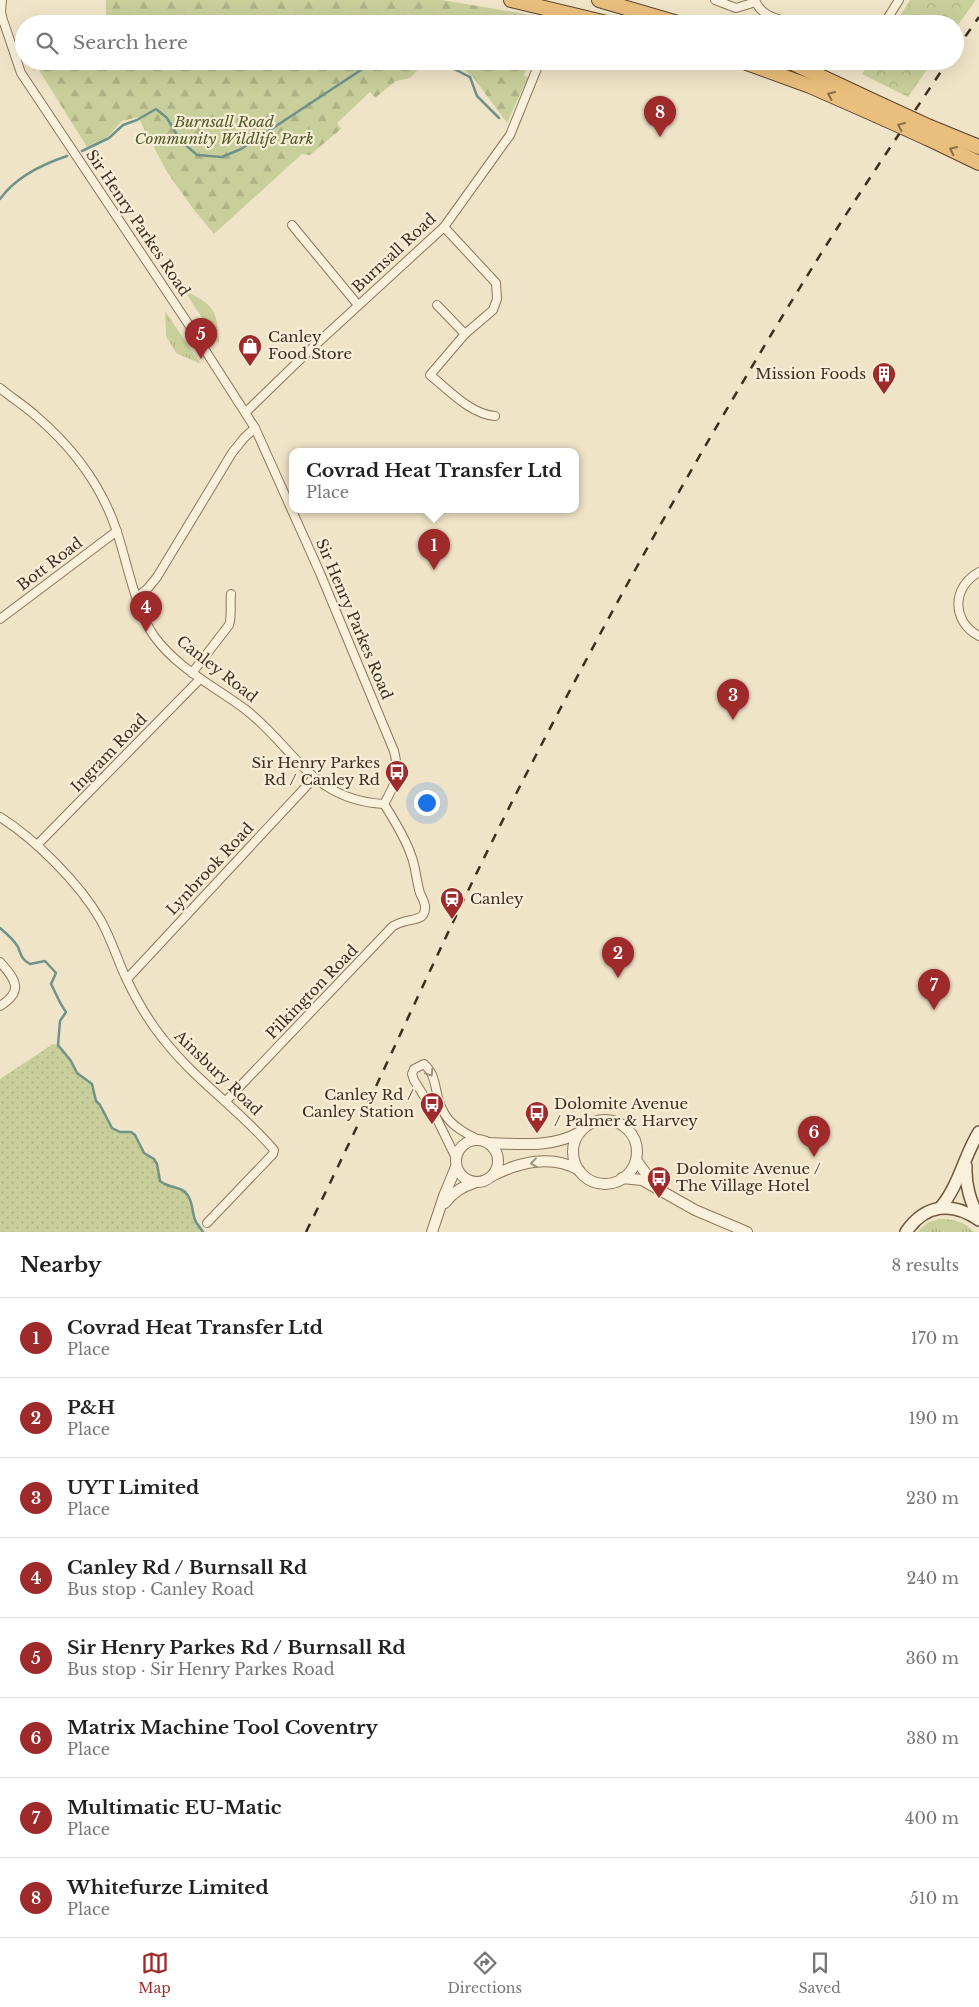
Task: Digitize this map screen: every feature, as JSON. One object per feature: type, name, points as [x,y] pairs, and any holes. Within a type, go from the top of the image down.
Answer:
[{"type":"highway","points":[[511,0],[576,15]]},
{"type":"highway","points":[[599,0],[650,15]]},
{"type":"highway","points":[[766,70],[879,110]]},
{"type":"highway","points":[[805,70],[879,110],[929,132],[979,147]]},
{"type":"highway","points":[[929,132],[979,163]]},
{"type":"main road","points":[[940,1208],[955,1186],[979,1132]]},
{"type":"main road","points":[[966,1159],[965,1180],[979,1220]]},
{"type":"main road","points":[[906,1232],[916,1220],[940,1208],[957,1209],[979,1220]]},
{"type":"street","name":"Sir Henry Parkes Road","points":[[2,0],[0,12],[15,56]]},
{"type":"street","points":[[714,0],[736,8],[756,1],[759,10],[766,15]]},
{"type":"street","points":[[890,15],[900,0]]},
{"type":"street","points":[[555,15],[556,10]]},
{"type":"street","name":"Sir Henry Parkes Road","points":[[21,70],[29,85],[256,428],[289,503]]},
{"type":"street","name":"Burnsall Road","points":[[246,412],[358,305],[444,227],[510,135],[536,70]]},
{"type":"street","points":[[292,225],[358,305]]},
{"type":"street","points":[[444,227],[496,283],[498,288],[497,299],[493,310],[465,334],[430,375],[474,409],[486,415],[495,416]]},
{"type":"street","points":[[437,305],[465,334]]},
{"type":"street","name":"Canley Road","points":[[1,391],[35,414],[66,444],[91,478],[111,514],[144,618],[154,635],[167,651],[192,673],[260,722],[314,778],[354,800],[384,804]]},
{"type":"street","points":[[137,597],[156,577],[232,453],[244,438],[256,428]]},
{"type":"street","name":"Sir Henry Parkes Road","points":[[293,513],[394,751],[398,765],[396,781],[384,804]]},
{"type":"street","name":"Bott Road","points":[[0,619],[117,531]]},
{"type":"street","points":[[979,572],[965,582],[960,591],[958,606],[963,622],[969,630],[979,636]]},
{"type":"street","points":[[192,673],[230,625],[231,594]]},
{"type":"street","name":"Ingram Road","points":[[37,845],[200,679]]},
{"type":"street","name":"Lynbrook Road","points":[[127,979],[314,778]]},
{"type":"street","name":"Pilkington Road","points":[[226,1101],[392,927],[403,921],[419,918],[424,914],[424,901],[410,852],[384,804]]},
{"type":"street","name":"Ainsbury Road","points":[[0,817],[37,845],[92,906],[101,921],[127,979],[163,1039],[183,1062],[262,1135],[274,1150],[273,1154],[207,1223]]},
{"type":"street","points":[[0,962],[14,981],[16,988],[14,995],[0,1006]]},
{"type":"street","points":[[477,1182],[466,1179],[458,1172],[456,1162],[433,1111],[414,1080],[412,1074],[414,1069],[424,1064],[428,1068],[434,1079],[439,1104],[443,1112],[459,1130],[477,1139],[490,1143],[532,1144],[565,1140],[597,1121],[610,1120],[622,1124],[634,1137],[637,1149],[636,1160],[632,1169],[622,1178],[610,1183],[598,1182],[587,1178],[580,1170],[575,1159],[574,1148],[580,1132]]},
{"type":"street","points":[[432,1232],[461,1146],[466,1142],[477,1139]]},
{"type":"street","points":[[490,1143],[497,1153],[498,1159],[496,1170],[490,1178]]},
{"type":"street","points":[[636,1160],[646,1176],[664,1192]]},
{"type":"street","points":[[439,1210],[452,1194],[464,1186],[490,1178],[515,1166],[541,1162],[562,1162],[580,1170]]},
{"type":"street","points":[[622,1178],[642,1180],[703,1214],[747,1232]]},
{"type":"green space","points":[[106,0],[442,0],[531,15],[106,15]]},
{"type":"green space","points":[[910,0],[976,0],[964,17],[964,15],[901,15]]},
{"type":"green space","name":"Burnsall Road Community Wildlife Park","points":[[39,70],[418,70],[410,78],[396,81],[375,98],[370,92],[337,123],[341,129],[310,155],[302,154],[214,234],[167,172],[138,117],[122,121],[107,137],[87,147]]},
{"type":"green space","points":[[465,70],[526,70],[524,76],[528,77],[507,123],[473,77]]},
{"type":"green space","points":[[865,70],[927,70],[908,97],[862,74]]},
{"type":"green space","points":[[184,290],[202,300],[212,310],[217,323],[219,344]]},
{"type":"green space","points":[[165,311],[200,363],[176,353],[166,336]]},
{"type":"green space","points":[[53,1044],[58,1045],[71,1061],[77,1073],[92,1084],[96,1101],[112,1128],[120,1132],[131,1132],[135,1135],[144,1153],[154,1159],[157,1164],[161,1181],[186,1192],[196,1222],[203,1232],[0,1232],[0,1079]]},
{"type":"green space","points":[[939,1219],[958,1221],[974,1232],[917,1232],[927,1223]]},
{"type":"waterway","points":[[82,151],[109,138],[123,125],[137,120],[156,109],[167,118],[180,140],[197,155],[222,157],[241,149],[361,70]]},
{"type":"waterway","points":[[456,70],[470,77],[477,96],[499,118]]},
{"type":"waterway","points":[[0,199],[21,178],[67,156]]},
{"type":"waterway","points":[[0,928],[18,947],[25,961],[30,964],[45,961],[56,973],[51,984],[66,1012],[60,1021],[58,1045],[71,1061],[77,1073],[92,1084],[96,1101],[112,1128],[120,1132],[131,1132],[135,1135],[144,1153],[154,1159],[157,1164],[160,1181],[166,1185],[183,1190],[188,1195],[196,1222],[203,1232]]},
{"type":"railway","points":[[964,38],[979,17]]},
{"type":"railway","points":[[306,1232],[488,850],[551,726],[625,589],[702,452],[781,318],[853,204],[942,70]]},
{"type":"place","name":"Whitefurze Limited","points":[[660,137]]},
{"type":"place","name":"Sir Henry Parkes Rd / Burnsall Rd","points":[[201,359]]},
{"type":"place","name":"Canley Food Store","points":[[250,367]]},
{"type":"place","name":"Mission Foods","points":[[884,395]]},
{"type":"place","name":"Covrad Heat Transfer Ltd","points":[[434,570]]},
{"type":"place","name":"Canley Rd / Burnsall Rd","points":[[146,632]]},
{"type":"place","name":"UYT Limited","points":[[733,720]]},
{"type":"place","name":"Sir Henry Parkes Rd / Canley Rd","points":[[397,793]]},
{"type":"place","name":"Canley","points":[[452,920]]},
{"type":"place","name":"P&H","points":[[618,978]]},
{"type":"place","name":"Multimatic EU-Matic","points":[[934,1010]]},
{"type":"place","name":"Canley Rd / Canley Station","points":[[432,1125]]},
{"type":"place","name":"Dolomite Avenue / Palmer & Harvey","points":[[537,1134]]},
{"type":"place","name":"Matrix Machine Tool Coventry","points":[[814,1157]]},
{"type":"place","name":"Dolomite Avenue / The Village Hotel","points":[[659,1199]]}]
